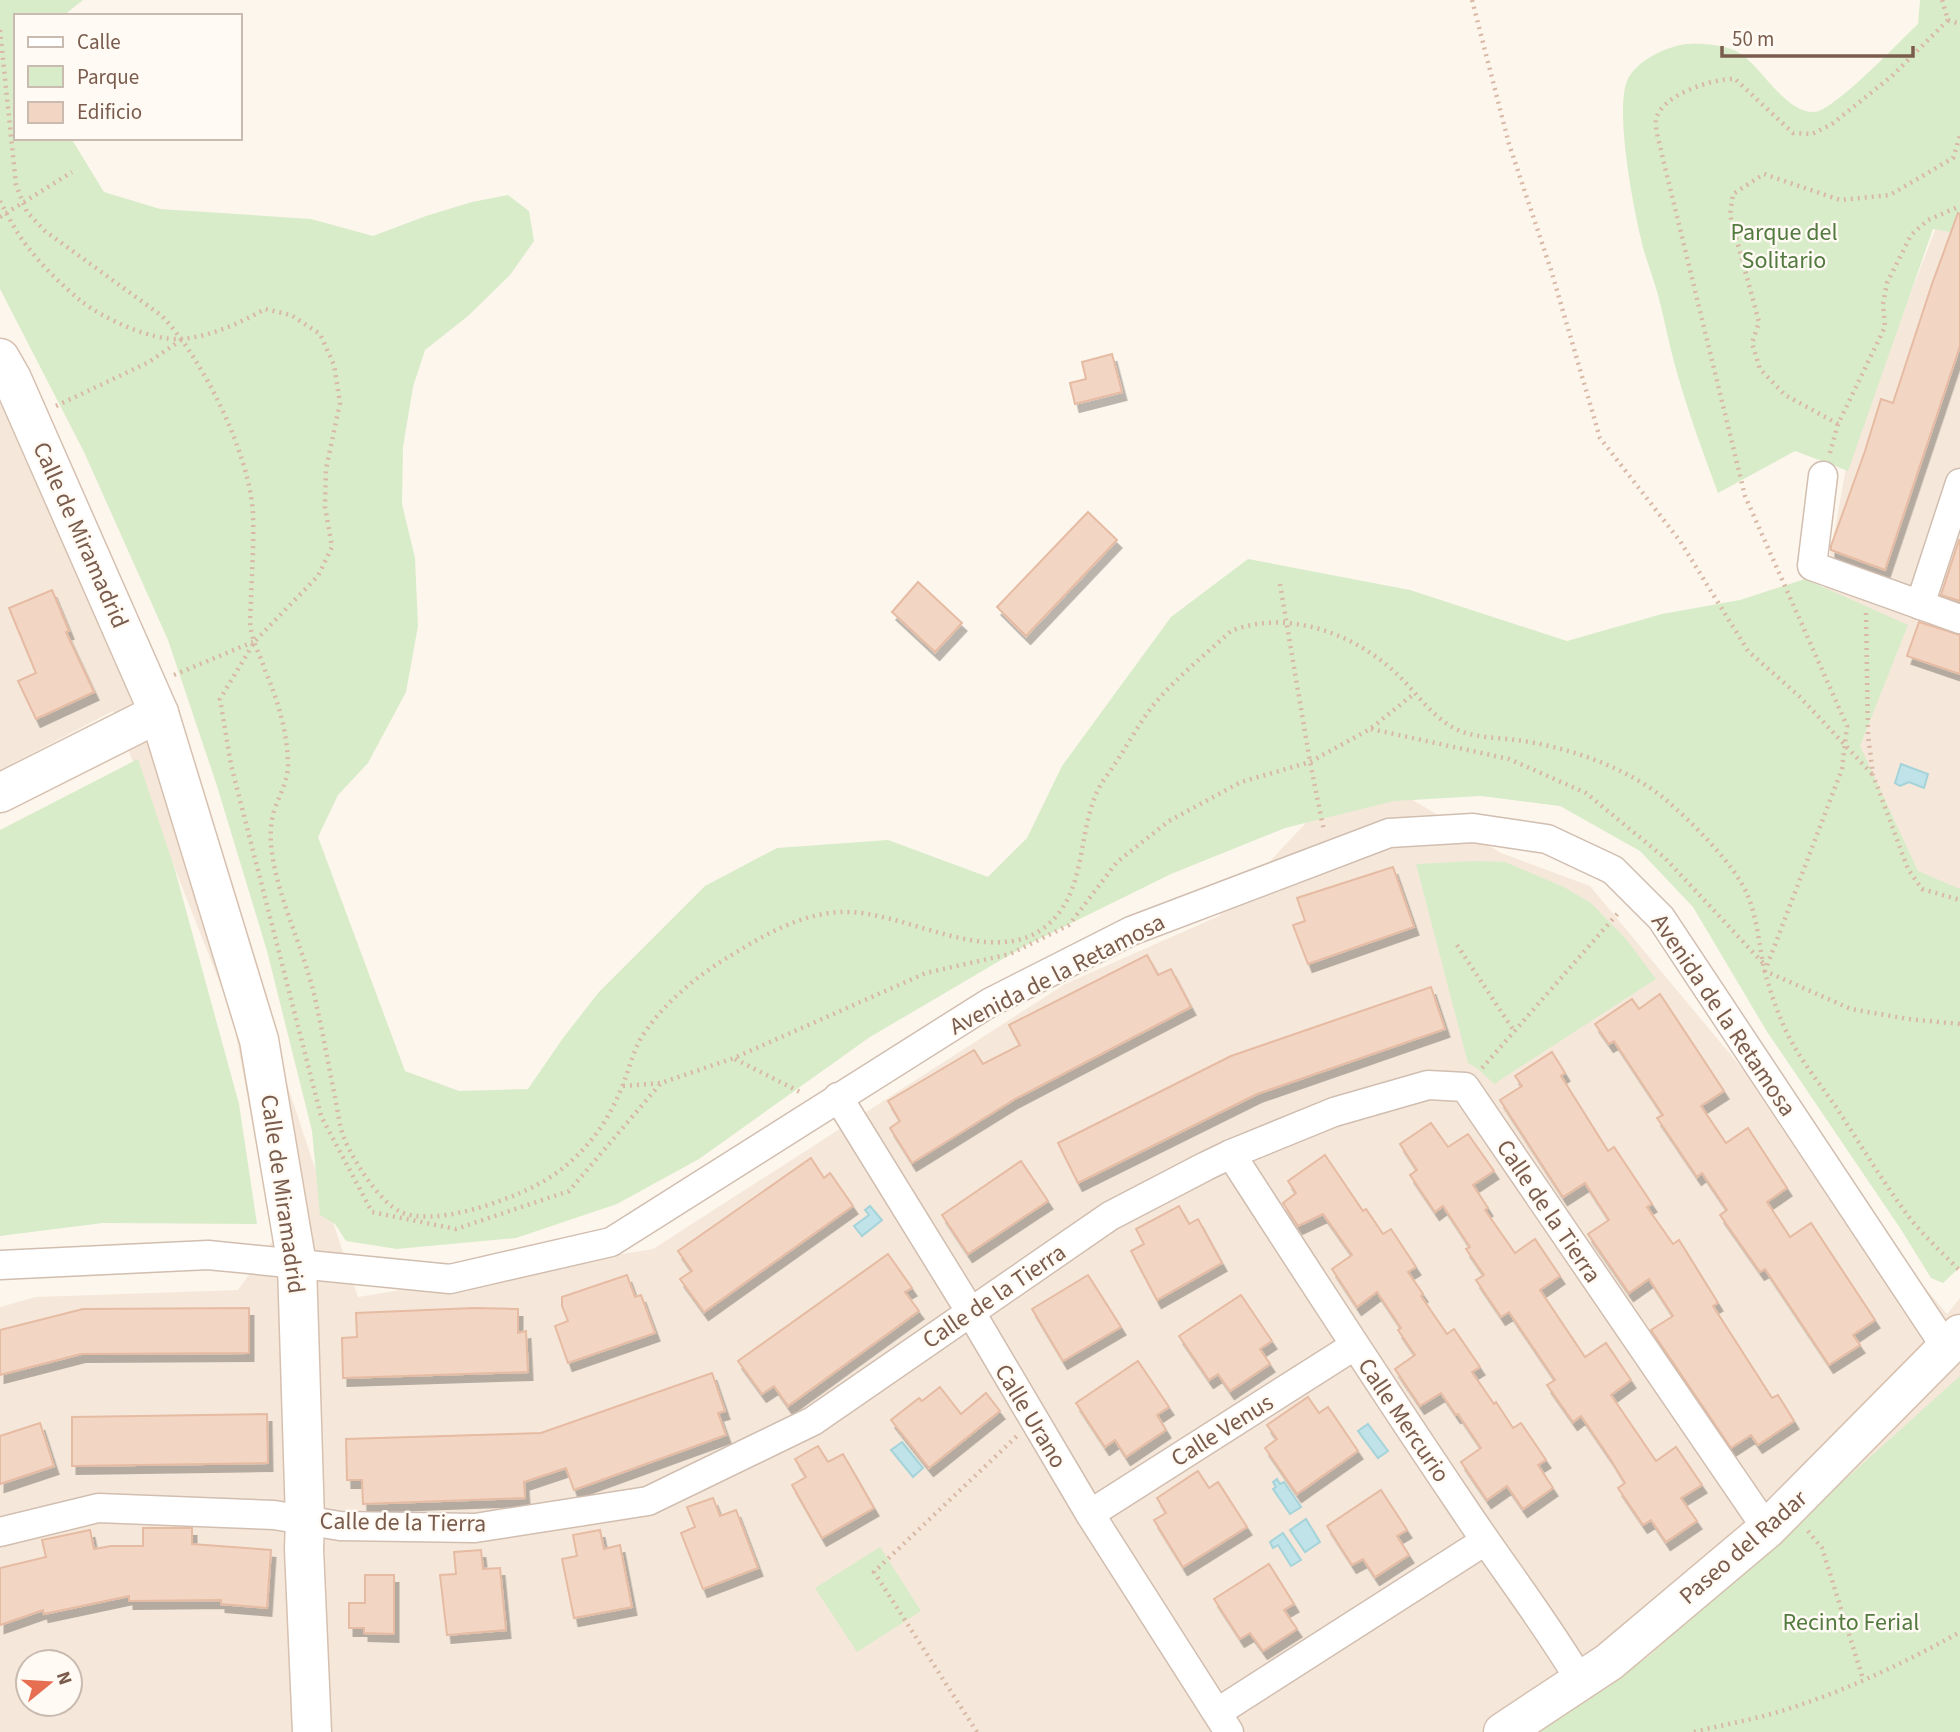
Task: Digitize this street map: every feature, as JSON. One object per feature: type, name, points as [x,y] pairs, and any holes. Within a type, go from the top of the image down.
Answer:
[{"type":"street","name":"Calle de Miramadrid","points":[[0,358],[30,418],[153,700],[259,1040],[298,1265],[304,1549],[312,1732]]},
{"type":"street","points":[[1823,476],[1812,566],[1960,619]]},
{"type":"street","points":[[1920,604],[1960,483]]},
{"type":"street","points":[[0,793],[153,700]]},
{"type":"street","name":"Avenida de la Retamosa","points":[[0,1265],[208,1255],[450,1279],[611,1242],[989,1003],[1118,937],[1389,833],[1472,828],[1547,839],[1613,870],[1661,918],[1954,1342]]},
{"type":"street","name":"Calle de la Tierra","points":[[0,1532],[98,1508],[274,1515],[340,1526],[475,1528],[648,1501],[813,1421],[1110,1216],[1231,1154],[1335,1112],[1428,1085],[1465,1087],[1778,1519]]},
{"type":"street","name":"Calle Urano","points":[[832,1101],[970,1311],[1090,1514],[1224,1722]]},
{"type":"street","name":"Calle Mercurio","points":[[1231,1154],[1354,1346],[1485,1541],[1562,1649],[1581,1682]]},
{"type":"street","name":"Paseo del Radar","points":[[1503,1732],[1609,1662],[1778,1519],[1954,1342]]},
{"type":"street","name":"Calle Venus","points":[[1090,1514],[1354,1346]]},
{"type":"street","points":[[1224,1722],[1485,1541]]},
{"type":"path","points":[[1472,0],[1509,144],[1551,270],[1600,438],[1680,541],[1748,651],[1799,696],[1873,775]]},
{"type":"path","points":[[1942,0],[1948,20]]},
{"type":"path","points":[[1765,971],[1842,769],[1847,726],[1745,496],[1663,159],[1656,120],[1664,105],[1684,91],[1722,78],[1735,79],[1793,133],[1811,134],[1832,124],[1892,76],[1948,20]]},
{"type":"path","points":[[1948,20],[1960,24]]},
{"type":"path","points":[[0,30],[16,185],[27,212],[45,231],[162,316],[182,339],[214,396],[245,467],[253,515],[251,630],[283,715],[289,768],[273,814],[270,836],[272,860],[313,990],[343,1135],[356,1160],[388,1204],[413,1216],[439,1215],[490,1205],[551,1177],[580,1154],[606,1122],[643,1036],[672,1002],[692,982],[717,964],[774,929],[838,912],[881,917],[979,942],[1021,939],[1037,932],[1058,915],[1066,900],[1081,863],[1097,792],[1154,703],[1231,631],[1259,623],[1287,623],[1313,626],[1381,661],[1454,728],[1471,734],[1558,748],[1587,757],[1640,783],[1665,799],[1738,877],[1749,899],[1773,1000],[1790,1039],[1907,1215],[1960,1271]]},
{"type":"path","points":[[1838,424],[1785,395],[1760,369],[1752,343],[1759,322],[1730,215],[1733,194],[1763,174],[1840,200],[1890,195],[1953,158],[1960,136]]},
{"type":"path","points":[[0,218],[72,172]]},
{"type":"path","points":[[0,201],[31,252],[81,301],[117,321],[168,339],[182,339],[213,332],[265,309],[291,315],[320,334],[334,365],[340,403],[326,470],[325,507],[332,547],[318,576],[255,641],[220,699],[231,765],[321,1116],[372,1212],[456,1229],[569,1191],[662,1083]]},
{"type":"path","points":[[1823,476],[1838,424],[1885,327],[1883,304],[1887,283],[1911,235],[1928,219],[1960,206]]},
{"type":"path","points":[[30,418],[149,362],[182,339]]},
{"type":"path","points":[[1280,584],[1310,762],[1329,855]]},
{"type":"path","points":[[1866,584],[1868,735],[1873,775],[1908,869],[1922,889],[1960,900]]},
{"type":"path","points":[[153,700],[255,641]]},
{"type":"path","points":[[623,1086],[662,1083],[734,1058],[926,973],[1010,954],[1069,925],[1117,862],[1169,821],[1241,782],[1310,762],[1370,729],[1415,693]]},
{"type":"path","points":[[1370,729],[1509,759],[1586,793],[1665,858],[1763,964]]},
{"type":"path","points":[[1465,1087],[1636,892]]},
{"type":"path","points":[[1457,945],[1514,1031]]},
{"type":"path","points":[[1765,971],[1851,1009],[1960,1024]]},
{"type":"path","points":[[734,1058],[832,1101]]},
{"type":"path","points":[[977,1732],[874,1572],[1034,1420]]},
{"type":"path","points":[[1778,1519],[1822,1548],[1863,1679]]},
{"type":"path","points":[[1694,1732],[1777,1713],[1818,1699],[1960,1632]]},
{"type":"shaded area","points":[[1960,0],[1960,1047],[1889,883],[1820,613],[1849,451],[1939,220]]},
{"type":"shaded area","points":[[0,351],[118,577],[358,1297],[653,1249],[1065,984],[1219,916],[1358,767],[1501,853],[1590,886],[1947,1314],[1960,1298],[1960,1732],[0,1732],[0,1307],[36,1297],[238,1290],[274,1239],[232,1014],[113,711],[0,770]]},
{"type":"green space","points":[[0,0],[83,0],[66,14],[14,14],[14,140],[72,140],[104,192],[160,209],[311,219],[373,236],[472,202],[508,195],[529,211],[534,241],[510,275],[468,316],[425,350],[413,387],[403,447],[402,504],[415,558],[418,626],[406,692],[368,763],[338,795],[318,837],[405,1071],[459,1091],[528,1089],[599,992],[705,886],[777,848],[888,840],[988,877],[1027,838],[1062,766],[1171,617],[1248,559],[1410,590],[1567,641],[1662,614],[1740,600],[1805,579],[1908,625],[1860,746],[1918,871],[1960,889],[1960,1267],[1943,1283],[1931,1278],[1766,1030],[1693,907],[1640,851],[1560,806],[1481,796],[1394,801],[1285,828],[1171,874],[1025,946],[870,1037],[699,1159],[617,1204],[516,1238],[397,1249],[346,1241],[335,1224],[320,1215],[312,1131],[267,951],[217,786],[168,640],[84,452],[0,289]]},
{"type":"green space","name":"Parque del Solitario","points":[[1920,0],[1960,0],[1960,234],[1933,229],[1848,471],[1795,451],[1718,493],[1679,378],[1638,224],[1624,136],[1624,95],[1627,81],[1637,67],[1653,55],[1681,45],[1707,44],[1736,51],[1755,66],[1792,104],[1814,112],[1823,109],[1851,88],[1918,24]]},
{"type":"green space","points":[[138,759],[175,870],[239,1104],[257,1224],[103,1223],[0,1236],[0,830]]},
{"type":"green space","points":[[1505,862],[1564,887],[1591,903],[1626,939],[1656,979],[1494,1084],[1468,1063],[1416,864]]},
{"type":"green space","name":"Recinto Ferial","points":[[1960,1376],[1960,1732],[1539,1732],[1648,1657]]},
{"type":"green space","points":[[880,1547],[921,1611],[857,1652],[815,1588]]},
{"type":"water","points":[[1901,764],[1928,774],[1924,788],[1909,782],[1900,786],[1895,783]]},
{"type":"water","points":[[870,1206],[882,1220],[862,1236],[854,1226],[869,1215],[865,1210]]},
{"type":"water","points":[[1368,1424],[1388,1451],[1378,1458],[1358,1431]]},
{"type":"water","points":[[902,1442],[923,1468],[913,1477],[891,1450]]},
{"type":"water","points":[[1277,1479],[1280,1484],[1284,1482],[1301,1507],[1290,1514],[1273,1489],[1276,1487],[1273,1482]]},
{"type":"water","points":[[1306,1519],[1320,1542],[1305,1552],[1290,1530]]},
{"type":"water","points":[[1283,1533],[1301,1560],[1291,1566],[1278,1545],[1273,1548],[1270,1542]]},
{"type":"building","points":[[1958,213],[1960,346],[1885,570],[1831,550],[1831,546],[1881,399],[1893,403]]},
{"type":"building","points":[[1112,354],[1122,392],[1075,404],[1070,383],[1086,379],[1082,362]]},
{"type":"building","points":[[1088,512],[1117,540],[1026,636],[997,607]]},
{"type":"building","points":[[1960,540],[1960,601],[1941,595]]},
{"type":"building","points":[[918,582],[962,623],[935,652],[892,612]]},
{"type":"building","points":[[52,590],[69,631],[66,632],[94,692],[36,719],[18,681],[36,673],[9,608]]},
{"type":"building","points":[[1919,622],[1960,635],[1960,674],[1907,656]]},
{"type":"building","points":[[1393,867],[1414,927],[1308,964],[1293,925],[1305,921],[1297,898]]},
{"type":"building","points":[[1147,955],[1158,975],[1171,969],[1191,1007],[1015,1099],[912,1163],[890,1128],[900,1121],[888,1101],[974,1050],[983,1064],[1020,1045],[1009,1025]]},
{"type":"building","points":[[1431,987],[1445,1029],[1257,1094],[1078,1183],[1058,1143],[1231,1056]]},
{"type":"building","points":[[1660,994],[1724,1091],[1701,1106],[1726,1143],[1748,1128],[1787,1188],[1767,1202],[1790,1237],[1811,1223],[1875,1320],[1853,1335],[1860,1345],[1829,1365],[1765,1269],[1760,1272],[1720,1215],[1727,1210],[1702,1173],[1697,1177],[1657,1118],[1663,1115],[1614,1041],[1609,1044],[1595,1024],[1632,999],[1639,1009]]},
{"type":"building","points":[[1552,1052],[1565,1073],[1561,1076],[1608,1151],[1614,1147],[1652,1204],[1647,1207],[1673,1244],[1679,1240],[1718,1303],[1713,1306],[1772,1398],[1778,1395],[1794,1421],[1758,1445],[1751,1435],[1731,1448],[1651,1330],[1673,1316],[1649,1279],[1629,1293],[1588,1234],[1609,1220],[1585,1183],[1563,1197],[1500,1100],[1522,1086],[1515,1076]]},
{"type":"building","points":[[1431,1123],[1448,1147],[1468,1134],[1494,1171],[1473,1185],[1488,1208],[1485,1210],[1515,1253],[1535,1239],[1560,1276],[1540,1290],[1585,1357],[1606,1343],[1631,1380],[1611,1395],[1656,1461],[1676,1447],[1702,1485],[1681,1498],[1697,1521],[1666,1542],[1651,1520],[1643,1525],[1618,1488],[1625,1483],[1609,1457],[1581,1416],[1573,1422],[1547,1385],[1555,1380],[1509,1312],[1501,1317],[1476,1280],[1484,1275],[1466,1249],[1470,1247],[1443,1206],[1435,1212],[1410,1175],[1417,1170],[1400,1144]]},
{"type":"building","points":[[1325,1155],[1363,1211],[1366,1209],[1383,1234],[1391,1229],[1416,1267],[1408,1272],[1423,1294],[1421,1296],[1447,1334],[1454,1329],[1480,1367],[1472,1372],[1494,1404],[1496,1402],[1513,1428],[1521,1423],[1546,1460],[1538,1465],[1553,1488],[1523,1509],[1507,1486],[1487,1500],[1461,1462],[1481,1448],[1441,1393],[1420,1406],[1395,1369],[1415,1355],[1377,1292],[1357,1307],[1332,1269],[1352,1255],[1323,1214],[1298,1226],[1283,1203],[1296,1193],[1288,1181]]},
{"type":"building","points":[[811,1158],[824,1178],[830,1173],[853,1206],[704,1312],[680,1279],[692,1271],[678,1251]]},
{"type":"building","points":[[1021,1161],[1048,1201],[968,1254],[942,1215]]},
{"type":"building","points":[[1179,1206],[1189,1224],[1198,1219],[1222,1263],[1157,1300],[1131,1251],[1144,1244],[1136,1229]]},
{"type":"building","points":[[888,1254],[912,1288],[905,1292],[919,1311],[788,1406],[774,1386],[762,1394],[738,1361]]},
{"type":"building","points":[[627,1275],[635,1297],[641,1295],[655,1333],[568,1363],[555,1326],[568,1321],[562,1306],[562,1297]]},
{"type":"building","points":[[1088,1275],[1121,1327],[1063,1361],[1032,1309]]},
{"type":"building","points":[[1241,1295],[1272,1341],[1260,1349],[1270,1364],[1230,1391],[1218,1374],[1209,1380],[1179,1336]]},
{"type":"building","points":[[249,1308],[249,1353],[81,1354],[0,1375],[0,1330],[83,1309]]},
{"type":"building","points":[[518,1309],[518,1333],[526,1331],[528,1372],[343,1378],[342,1338],[357,1337],[356,1313]]},
{"type":"building","points":[[1138,1361],[1169,1407],[1157,1415],[1166,1430],[1126,1457],[1115,1440],[1105,1447],[1076,1403]]},
{"type":"building","points":[[712,1373],[725,1411],[718,1413],[726,1435],[574,1490],[566,1468],[524,1482],[525,1498],[363,1504],[362,1480],[347,1480],[346,1439],[541,1433]]},
{"type":"building","points":[[940,1387],[961,1414],[986,1393],[1000,1411],[929,1468],[891,1420],[919,1398],[922,1401]]},
{"type":"building","points":[[1308,1397],[1319,1413],[1328,1407],[1358,1451],[1297,1494],[1265,1448],[1277,1439],[1267,1425]]},
{"type":"building","points":[[267,1414],[268,1463],[72,1466],[72,1417]]},
{"type":"building","points":[[40,1423],[54,1466],[0,1484],[0,1436]]},
{"type":"building","points":[[818,1446],[828,1462],[843,1454],[874,1508],[822,1538],[792,1485],[806,1477],[795,1459]]},
{"type":"building","points":[[1198,1471],[1209,1488],[1218,1482],[1247,1527],[1183,1567],[1154,1520],[1166,1513],[1157,1498]]},
{"type":"building","points":[[1381,1490],[1407,1530],[1397,1536],[1409,1555],[1375,1577],[1363,1559],[1352,1565],[1327,1526]]},
{"type":"building","points":[[713,1498],[720,1516],[736,1510],[758,1568],[703,1589],[681,1533],[695,1527],[687,1507]]},
{"type":"building","points":[[143,1528],[192,1528],[192,1544],[271,1550],[267,1608],[221,1604],[221,1600],[129,1601],[129,1596],[44,1614],[43,1610],[0,1625],[0,1568],[46,1557],[42,1540],[90,1530],[94,1549],[143,1546]]},
{"type":"building","points":[[600,1530],[604,1549],[620,1545],[632,1607],[574,1618],[562,1559],[577,1556],[573,1535]]},
{"type":"building","points":[[481,1550],[483,1569],[500,1568],[506,1630],[447,1635],[440,1575],[456,1574],[454,1552]]},
{"type":"building","points":[[1269,1564],[1294,1604],[1284,1610],[1297,1629],[1263,1651],[1250,1633],[1240,1639],[1214,1599]]},
{"type":"building","points":[[365,1575],[394,1575],[394,1634],[364,1633],[364,1628],[349,1628],[349,1603],[365,1603]]}]
